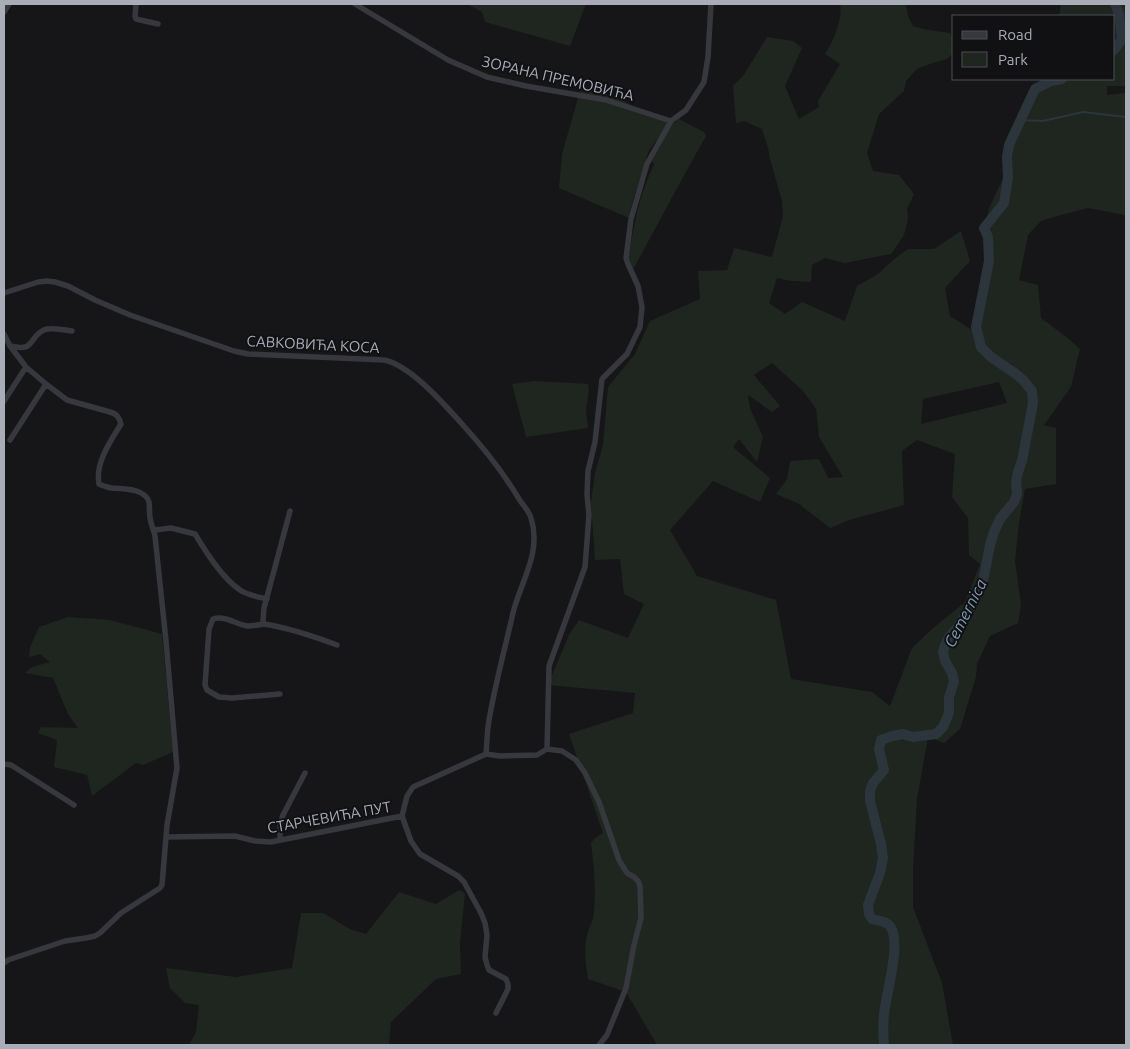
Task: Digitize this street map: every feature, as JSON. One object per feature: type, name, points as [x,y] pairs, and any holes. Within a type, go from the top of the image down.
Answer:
[{"type":"street","points":[[4,12],[9,4]]},
{"type":"street","points":[[136,4],[136,19],[158,24]]},
{"type":"street","name":"ЗОРАНА ПРЕМОВИЋА","points":[[355,4],[448,60],[487,77],[606,100],[672,122]]},
{"type":"street","points":[[547,749],[549,666],[585,567],[589,515],[587,494],[588,471],[595,442],[602,379],[627,354],[640,327],[642,307],[638,286],[626,258],[631,219],[647,164],[672,122],[686,110],[704,82],[708,56],[711,4]]},
{"type":"street","name":"САВКОВИЋА КОСА","points":[[4,293],[38,282],[55,282],[68,286],[130,315],[234,351],[248,354],[389,361],[404,370],[434,394],[480,443],[530,516],[533,527],[534,546],[530,564],[514,610],[489,722],[486,754]]},
{"type":"street","points":[[10,346],[21,348],[28,346],[42,330],[72,331]]},
{"type":"street","points":[[4,334],[10,346],[26,367],[67,400],[115,414],[120,418],[121,424],[106,450],[99,469],[100,484],[108,488],[120,488],[138,492],[145,496],[148,501],[154,530],[177,768],[166,837],[162,885],[160,888],[120,913],[94,936],[65,941],[4,963]]},
{"type":"street","points":[[4,401],[26,367]]},
{"type":"street","points":[[10,440],[46,384]]},
{"type":"street","points":[[264,624],[264,608],[290,511]]},
{"type":"street","points":[[154,530],[171,528],[195,534],[207,553],[241,591],[267,599]]},
{"type":"street","points":[[280,694],[232,698],[219,697],[207,690],[205,685],[209,629],[213,619],[222,618],[245,626],[264,624],[282,627],[337,645]]},
{"type":"street","points":[[402,816],[407,796],[413,787],[486,754],[500,756],[537,755],[547,749],[562,751],[576,760],[585,773],[599,802],[619,860],[627,872],[634,876],[640,886],[641,918],[626,988],[607,1035],[599,1045]]},
{"type":"street","points":[[4,764],[11,766],[74,805]]},
{"type":"street","points":[[280,840],[280,825],[283,815],[305,773]]},
{"type":"street","name":"СТАРЧЕВИЋА ПУТ","points":[[166,837],[235,836],[255,841],[271,842],[402,816],[411,841],[420,854],[458,876],[464,882],[481,913],[485,923],[485,957],[487,965],[490,970],[506,979],[508,984],[508,989],[496,1012]]},
{"type":"green space","points":[[467,4],[586,4],[570,46],[485,22],[482,12]]},
{"type":"green space","points":[[840,4],[906,4],[908,16],[913,26],[950,33],[952,37],[952,54],[947,59],[917,69],[906,81],[904,91],[879,114],[867,153],[873,171],[899,175],[914,194],[907,209],[908,219],[904,235],[891,254],[845,263],[825,258],[812,265],[811,282],[777,278],[769,303],[785,314],[802,302],[845,321],[857,286],[878,274],[908,249],[934,249],[961,231],[970,261],[945,288],[950,316],[974,331],[977,303],[987,253],[985,226],[989,208],[1009,166],[1011,141],[1039,91],[1043,80],[1115,80],[1115,15],[1059,15],[1061,4],[1126,4],[1126,86],[1107,86],[1107,95],[1126,93],[1126,213],[1125,215],[1088,208],[1041,221],[1028,235],[1019,280],[1038,285],[1041,318],[1080,349],[1071,387],[1044,425],[1056,428],[1056,484],[1025,489],[1015,561],[1021,604],[1018,623],[990,636],[977,664],[976,677],[960,729],[944,743],[928,737],[917,799],[913,907],[942,983],[953,1045],[657,1045],[626,992],[588,979],[585,945],[593,918],[595,899],[591,843],[603,833],[569,734],[633,713],[635,693],[548,685],[569,635],[579,620],[628,638],[644,604],[624,594],[620,559],[595,560],[591,503],[595,473],[603,445],[608,387],[635,354],[650,321],[700,299],[698,271],[727,270],[734,248],[772,257],[783,216],[782,201],[762,129],[744,121],[736,123],[733,86],[743,76],[767,37],[793,41],[802,48],[785,86],[799,119],[819,107],[818,101],[840,64],[825,54],[837,30]],"holes":[[[772,363],[803,391],[816,409],[819,437],[843,477],[828,478],[819,459],[790,461],[787,479],[776,494],[799,504],[830,528],[849,520],[904,505],[902,451],[917,440],[955,454],[952,497],[968,518],[969,555],[980,564],[965,602],[912,648],[890,706],[872,692],[791,679],[776,600],[697,576],[670,530],[713,481],[760,502],[770,478],[733,447],[739,439],[757,462],[763,437],[750,408],[748,395],[772,412],[780,406],[754,375]],[[999,382],[1007,403],[921,424],[923,399]]]},
{"type":"green space","points":[[580,91],[593,92],[622,100],[644,112],[675,123],[679,119],[704,132],[706,136],[634,268],[631,267],[627,258],[640,200],[654,165],[652,161],[666,132],[649,150],[629,218],[559,188],[562,154]]},
{"type":"green space","points":[[535,381],[590,384],[588,385],[586,410],[588,428],[526,437],[512,384]]},
{"type":"green space","points":[[68,617],[110,620],[162,634],[173,752],[143,765],[136,763],[92,796],[87,775],[54,767],[57,740],[38,733],[41,727],[78,728],[68,714],[53,678],[25,673],[32,667],[50,662],[40,654],[29,657],[30,647],[39,627]]},
{"type":"green space","points":[[459,890],[465,893],[460,943],[461,974],[436,979],[391,1022],[389,1045],[189,1045],[196,1032],[199,1005],[185,1003],[170,988],[166,968],[236,977],[292,968],[301,913],[323,913],[350,929],[366,934],[399,892],[436,904]]},
{"type":"waterway","name":"Cemernica","points":[[1115,4],[1119,14],[1122,39],[1115,49]]},
{"type":"waterway","name":"Cemernica","points":[[884,1045],[884,1014],[894,956],[894,944],[890,926],[884,922],[872,919],[869,914],[868,905],[880,873],[883,858],[870,801],[870,791],[873,783],[884,770],[879,749],[881,740],[903,734],[913,737],[936,734],[943,727],[949,713],[949,697],[954,682],[952,673],[945,661],[943,652],[945,645],[973,603],[983,581],[994,532],[1000,519],[1014,502],[1017,494],[1016,482],[1033,403],[1032,391],[1023,380],[991,357],[981,347],[976,327],[989,261],[988,237],[984,228],[1004,203],[1008,177],[1007,157],[1009,145],[1035,89],[1056,80]]},
{"type":"waterway","points":[[1021,120],[1043,121],[1083,112],[1126,117]]}]
